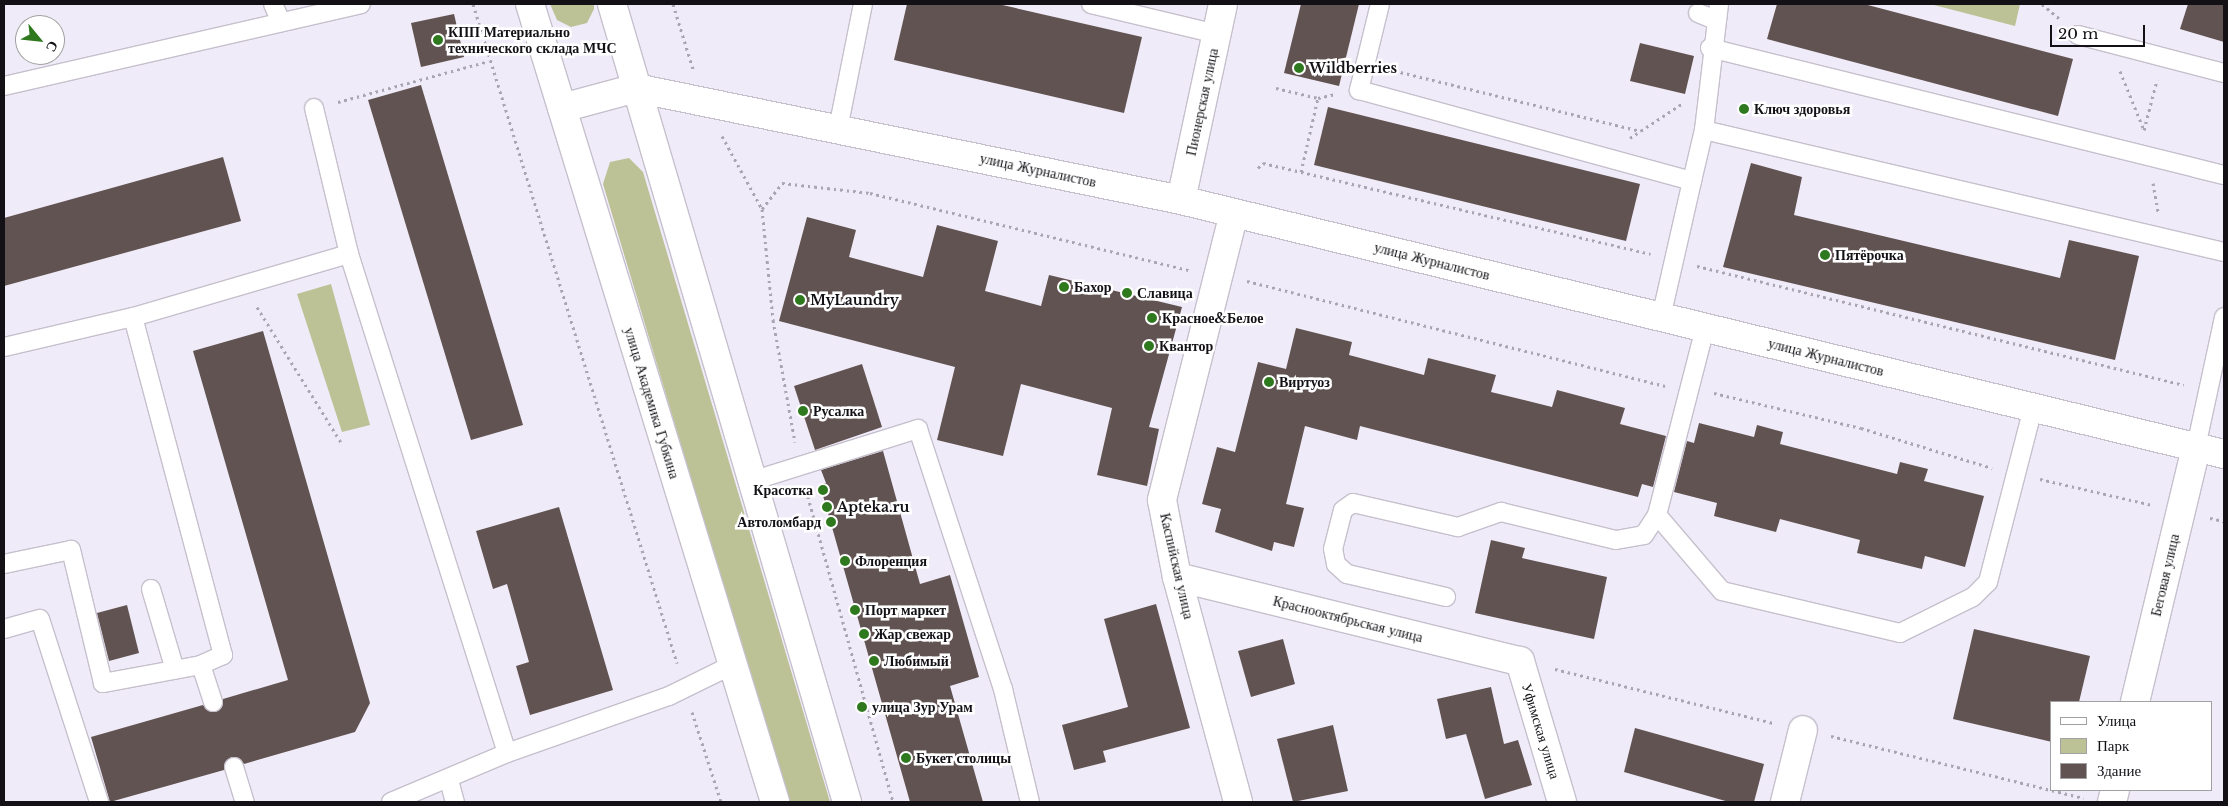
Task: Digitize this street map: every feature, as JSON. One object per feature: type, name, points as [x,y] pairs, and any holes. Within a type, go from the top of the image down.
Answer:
[{"type":"street","name":"улица Академика Губкина","points":[[530,4],[775,802]]},
{"type":"street","points":[[612,4],[847,802]]},
{"type":"street","name":"Пионерская улица","points":[[1181,200],[1223,4]]},
{"type":"street","points":[[562,108],[636,88]]},
{"type":"street","name":"улица Журналистов","points":[[636,88],[1181,200],[2224,454]]},
{"type":"street","name":"Каспийская улица","points":[[1234,213],[1162,500],[1177,577],[1238,802]]},
{"type":"street","name":"Беговая улица","points":[[2135,701],[2196,447]]},
{"type":"street","name":"Краснооктябрьская улица","points":[[1177,577],[1520,660]]},
{"type":"street","name":"Уфимская улица","points":[[1520,660],[1562,802]]},
{"type":"street","points":[[1785,802],[1803,730]]},
{"type":"lane","points":[[273,4],[281,22]]},
{"type":"lane","points":[[4,86],[361,4]]},
{"type":"lane","points":[[838,129],[863,4]]},
{"type":"lane","points":[[1091,4],[1217,34]]},
{"type":"lane","points":[[1380,4],[1359,90],[1692,181]]},
{"type":"lane","points":[[1661,317],[1704,130],[1710,48],[1717,12],[1698,13]]},
{"type":"lane","points":[[2078,35],[2224,74]]},
{"type":"lane","points":[[1710,48],[2224,175]]},
{"type":"lane","points":[[314,108],[349,254],[507,753]]},
{"type":"lane","points":[[1704,130],[2224,252]]},
{"type":"lane","points":[[4,347],[133,316],[349,254]]},
{"type":"lane","points":[[4,564],[71,550],[103,683],[201,665],[223,655],[133,316]]},
{"type":"lane","points":[[2196,447],[2224,318]]},
{"type":"lane","points":[[1446,597],[1347,574],[1336,564],[1334,549],[1343,510],[1353,503],[1458,527],[1501,512],[1616,540],[1644,535],[1657,515],[1705,328]]},
{"type":"lane","points":[[1657,515],[1722,591],[1900,633],[1973,597],[1988,582],[2033,408]]},
{"type":"lane","points":[[752,481],[918,429],[1003,689],[1030,802]]},
{"type":"lane","points":[[151,589],[175,670]]},
{"type":"lane","points":[[4,629],[40,619],[99,802]]},
{"type":"lane","points":[[201,665],[213,702]]},
{"type":"lane","points":[[391,802],[449,780],[507,753],[685,688],[732,665]]},
{"type":"lane","points":[[234,767],[245,802]]},
{"type":"lane","points":[[449,780],[456,802]]},
{"type":"path","points":[[473,4],[489,61],[721,802]]},
{"type":"path","points":[[673,4],[703,102],[762,210],[773,320],[799,466],[893,802]]},
{"type":"path","points":[[2144,130],[2162,57]]},
{"type":"path","points":[[314,108],[489,61]]},
{"type":"path","points":[[1366,63],[1640,131]]},
{"type":"path","points":[[1276,88],[1318,98],[1359,90]]},
{"type":"path","points":[[1605,157],[1669,109],[1707,93]]},
{"type":"path","points":[[1301,172],[1318,98]]},
{"type":"path","points":[[1258,168],[1263,163],[1674,260],[2208,391]]},
{"type":"path","points":[[762,210],[782,183],[870,193],[1107,248],[1153,264],[1218,275],[1650,384],[1690,389],[1861,428],[2016,473],[2224,522]]},
{"type":"path","points":[[262,316],[342,444]]},
{"type":"green space","points":[[550,4],[594,4],[594,9],[587,23],[571,27],[557,20]]},
{"type":"green space","points":[[1930,4],[2020,4],[2015,26]]},
{"type":"green space","points":[[629,158],[643,172],[830,802],[788,802],[603,184],[610,162]]},
{"type":"green space","points":[[331,284],[370,425],[342,432],[297,294]]},
{"type":"building","points":[[907,4],[998,4],[1142,37],[1124,113],[894,60]]},
{"type":"building","points":[[1301,4],[1359,4],[1339,86],[1284,73]]},
{"type":"building","points":[[1777,4],[1864,4],[2073,59],[2058,116],[1767,39]]},
{"type":"building","points":[[2188,4],[2224,4],[2224,42],[2180,29]]},
{"type":"building","name":"КПП Материально технического склада МЧС","points":[[454,14],[464,57],[421,67],[411,23]]},
{"type":"building","points":[[1640,43],[1694,56],[1685,94],[1630,81]]},
{"type":"building","points":[[421,85],[523,425],[471,440],[368,100]]},
{"type":"building","points":[[1328,107],[1640,184],[1626,241],[1314,165]]},
{"type":"building","points":[[223,157],[241,221],[4,286],[4,218]]},
{"type":"building","points":[[1751,163],[1802,177],[1794,215],[2060,278],[2069,240],[2139,256],[2115,360],[1723,267]]},
{"type":"building","points":[[807,217],[856,230],[849,257],[923,277],[937,225],[998,241],[985,291],[1041,306],[1049,275],[1182,307],[1149,427],[1159,429],[1147,486],[1097,475],[1112,408],[1021,384],[1003,456],[937,440],[955,367],[779,321]]},
{"type":"building","points":[[1296,328],[1352,342],[1349,355],[1424,375],[1428,358],[1496,375],[1491,392],[1552,407],[1557,390],[1625,408],[1620,424],[1666,436],[1653,487],[1642,484],[1638,497],[1360,426],[1357,440],[1305,426],[1286,504],[1304,508],[1294,547],[1274,542],[1272,551],[1215,532],[1221,509],[1202,504],[1217,447],[1235,452],[1258,362],[1286,369]]},
{"type":"building","points":[[263,331],[370,703],[355,732],[244,764],[231,757],[224,770],[110,802],[91,737],[203,705],[216,712],[223,699],[288,680],[193,351]]},
{"type":"building","points":[[862,364],[882,427],[815,450],[794,386]]},
{"type":"building","points":[[1699,423],[1754,437],[1757,425],[1783,432],[1780,444],[1897,474],[1900,462],[1928,469],[1924,481],[1984,496],[1965,567],[1925,556],[1922,569],[1857,553],[1860,540],[1780,519],[1776,532],[1714,516],[1717,503],[1674,492],[1687,441],[1694,443]]},
{"type":"building","points":[[883,451],[920,584],[950,575],[979,677],[950,686],[983,802],[910,802],[820,485],[826,483],[821,470]]},
{"type":"building","points":[[559,507],[613,690],[530,715],[516,666],[529,662],[507,584],[493,589],[476,531]]},
{"type":"building","points":[[1491,540],[1525,548],[1522,558],[1607,577],[1594,639],[1475,613]]},
{"type":"building","points":[[1156,604],[1190,728],[1103,751],[1106,762],[1074,770],[1062,725],[1128,707],[1104,619]]},
{"type":"building","points":[[127,605],[139,653],[109,661],[97,613]]},
{"type":"building","points":[[1974,629],[2090,656],[2079,701],[2050,701],[2050,742],[1953,719]]},
{"type":"building","points":[[1283,639],[1295,684],[1251,697],[1238,651]]},
{"type":"building","points":[[1491,687],[1504,744],[1518,740],[1532,785],[1485,799],[1466,734],[1446,739],[1437,699]]},
{"type":"building","points":[[1333,725],[1348,791],[1293,802],[1277,739]]},
{"type":"building","points":[[1635,728],[1764,764],[1754,802],[1729,802],[1624,772]]},
{"type":"place","name":"КПП Материально технического склада МЧС","points":[[438,40]]},
{"type":"place","name":"Wildberries","points":[[1299,68]]},
{"type":"place","name":"Ключ здоровья","points":[[1744,109]]},
{"type":"place","name":"Пятёрочка","points":[[1825,255]]},
{"type":"place","name":"Бахор","points":[[1064,287]]},
{"type":"place","name":"Славица","points":[[1127,293]]},
{"type":"place","name":"MyLaundry","points":[[800,300]]},
{"type":"place","name":"Красное&Белое","points":[[1152,318]]},
{"type":"place","name":"Квантор","points":[[1149,346]]},
{"type":"place","name":"Виртуоз","points":[[1269,382]]},
{"type":"place","name":"Русалка","points":[[803,411]]},
{"type":"place","name":"Красотка","points":[[823,490]]},
{"type":"place","name":"Apteka.ru","points":[[827,507]]},
{"type":"place","name":"Автоломбард","points":[[831,522]]},
{"type":"place","name":"Флоренция","points":[[845,561]]},
{"type":"place","name":"Порт маркет","points":[[855,610]]},
{"type":"place","name":"Жар свежар","points":[[864,634]]},
{"type":"place","name":"Любимый","points":[[874,661]]},
{"type":"place","name":"улица Зур Урам","points":[[862,707]]},
{"type":"place","name":"Букет столицы","points":[[906,758]]}]
